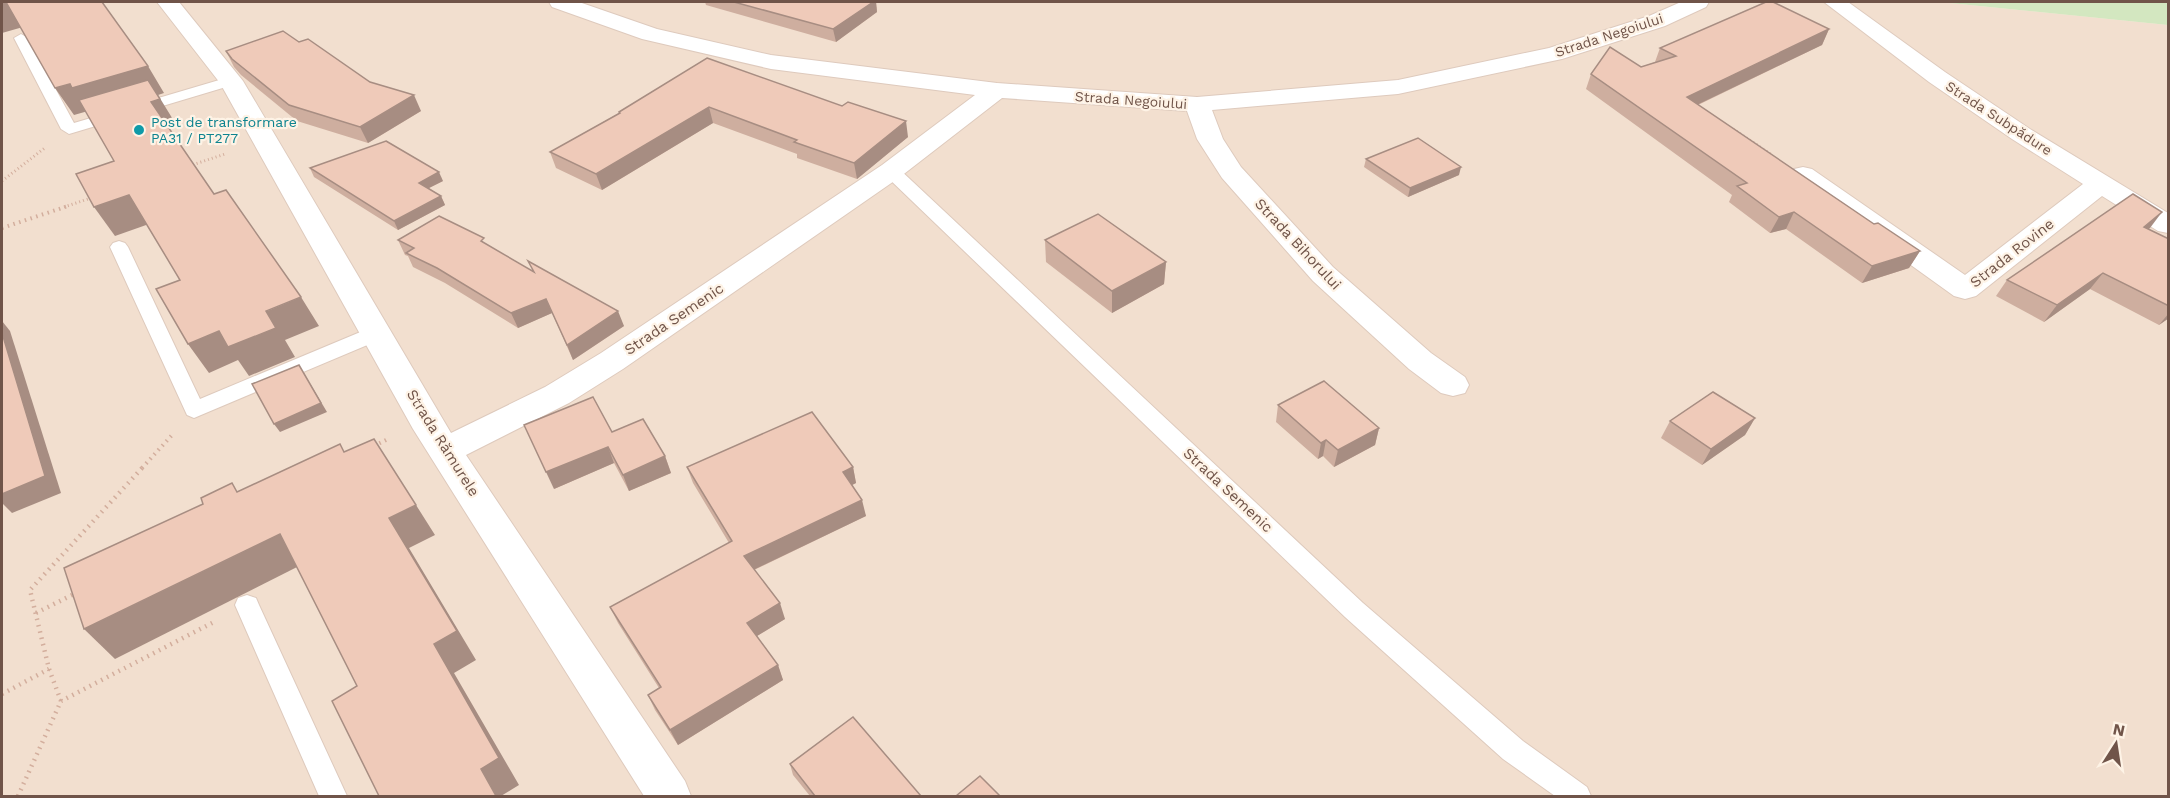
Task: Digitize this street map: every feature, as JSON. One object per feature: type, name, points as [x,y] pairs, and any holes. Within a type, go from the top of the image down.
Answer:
[{"type":"street","name":"Strada Rămurele","points":[[168,2],[231,81],[426,420],[669,796]]},
{"type":"street","name":"Strada Negoiului","points":[[560,2],[650,34],[771,62],[997,90],[1197,104],[1398,87],[1554,54],[1657,21],[1698,2]]},
{"type":"street","name":"Strada Subpădure","points":[[1835,2],[1937,77],[2021,134],[2169,225]]},
{"type":"street","name":"Strada Semenic","points":[[446,450],[557,395],[612,361],[891,171],[997,90]]},
{"type":"street","name":"Strada Bihorului","points":[[1197,104],[1210,139],[1231,172],[1323,274],[1419,361],[1453,385]]},
{"type":"street","name":"Strada Rovine","points":[[1803,175],[1965,290],[2102,183]]},
{"type":"lane","points":[[21,38],[69,129],[231,81]]},
{"type":"lane","name":"Strada Semenic","points":[[891,171],[1354,610],[1513,750],[1576,796]]},
{"type":"lane","points":[[119,247],[194,410],[377,333]]},
{"type":"lane","points":[[247,605],[333,796]]},
{"type":"path","points":[[1726,124],[1803,175]]},
{"type":"path","points":[[2,182],[69,129]]},
{"type":"path","points":[[181,168],[225,154]]},
{"type":"path","points":[[2,228],[105,194]]},
{"type":"path","points":[[61,701],[50,669],[30,590],[194,410]]},
{"type":"path","points":[[369,448],[390,438]]},
{"type":"path","points":[[36,613],[78,592]]},
{"type":"path","points":[[18,796],[61,701],[247,605]]},
{"type":"path","points":[[2,694],[50,669]]},
{"type":"shaded area","points":[[2,2],[1940,2],[2168,25],[2168,796],[2,796]]},
{"type":"green space","points":[[1940,2],[2168,2],[2168,25]]},
{"type":"building","points":[[6,2],[102,2],[148,66],[72,88],[70,84],[55,88]]},
{"type":"building","points":[[734,2],[873,2],[833,29]]},
{"type":"building","points":[[1766,2],[1773,2],[1829,29],[1687,97],[1874,224],[1878,223],[1920,251],[1872,266],[1794,212],[1779,217],[1737,186],[1747,183],[1591,74],[1610,47],[1641,67],[1676,56],[1660,48]]},
{"type":"building","points":[[283,31],[299,42],[308,39],[370,82],[414,95],[360,127],[289,105],[232,59],[226,51]]},
{"type":"building","points":[[707,58],[842,106],[848,102],[906,121],[854,163],[794,142],[797,140],[709,107],[596,174],[550,152],[620,113]]},
{"type":"building","points":[[148,80],[160,99],[151,102],[214,194],[226,190],[301,297],[266,311],[276,328],[228,347],[219,331],[188,344],[156,289],[180,280],[129,195],[94,207],[76,174],[114,161],[79,100]]},
{"type":"building","points":[[1418,138],[1461,167],[1410,188],[1366,159]]},
{"type":"building","points":[[386,141],[439,172],[419,183],[441,196],[394,221],[310,168]]},
{"type":"building","points":[[2133,194],[2162,212],[2144,227],[2169,239],[2169,306],[2103,273],[2057,305],[2007,280]]},
{"type":"building","points":[[1098,214],[1166,262],[1112,291],[1045,240]]},
{"type":"building","points":[[439,216],[484,238],[481,241],[534,272],[528,261],[618,311],[567,345],[546,299],[511,313],[437,268],[406,253],[414,248],[398,240]]},
{"type":"building","points":[[2,333],[45,476],[2,494]]},
{"type":"building","points":[[299,365],[321,403],[274,424],[252,384]]},
{"type":"building","points":[[1324,381],[1379,428],[1338,450],[1326,440],[1321,443],[1278,405]]},
{"type":"building","points":[[1713,392],[1755,418],[1711,449],[1670,421]]},
{"type":"building","points":[[593,397],[612,432],[643,419],[665,456],[623,475],[608,447],[546,472],[524,425]]},
{"type":"building","points":[[812,412],[853,467],[843,472],[862,500],[744,556],[780,603],[747,623],[778,665],[670,730],[648,695],[661,687],[610,607],[732,541],[687,467]]},
{"type":"building","points":[[374,439],[416,505],[389,518],[457,631],[434,644],[499,758],[481,769],[496,796],[379,796],[332,701],[357,686],[280,534],[84,629],[64,568],[203,504],[201,498],[232,483],[237,492],[340,444],[344,452]]},
{"type":"building","points":[[853,717],[921,796],[815,796],[790,764]]},
{"type":"building","points":[[980,776],[1000,796],[956,796]]},
{"type":"place","name":"Post de transformare PA31 / PT277","points":[[139,130]]}]
